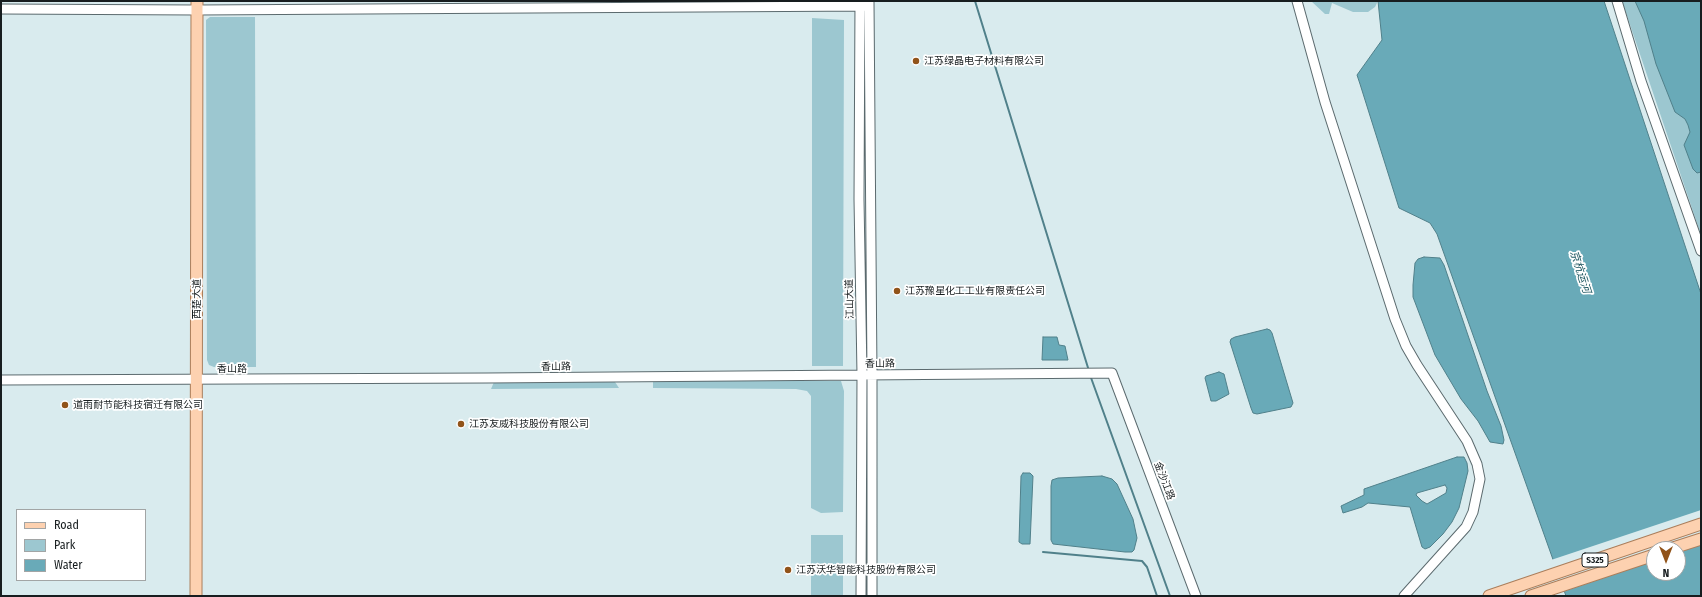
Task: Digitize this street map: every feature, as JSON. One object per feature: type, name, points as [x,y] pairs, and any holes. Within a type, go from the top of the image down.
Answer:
[{"type":"main road","name":"西楚大道","points":[[196,596],[197,6]]},
{"type":"main road","name":"S325","points":[[1489,596],[1701,524]]},
{"type":"main road","points":[[1686,544],[1701,539]]},
{"type":"main road","name":"S325","points":[[1531,596],[1646,557]]},
{"type":"street","points":[[1297,1],[1326,102],[1395,319],[1406,346],[1416,365],[1467,441],[1477,464],[1480,479],[1473,512],[1466,527],[1404,596]]},
{"type":"street","points":[[1617,1],[1641,81],[1701,251]]},
{"type":"street","points":[[1,9],[197,6],[864,4],[872,375],[872,596]]},
{"type":"street","name":"江山大道","points":[[861,596],[862,375],[859,199],[864,4]]},
{"type":"street","name":"香山路","points":[[1,380],[197,380],[1112,373]]},
{"type":"street","name":"金沙江路","points":[[1112,373],[1196,596]]},
{"type":"green space","points":[[1311,1],[1378,1],[1375,7],[1368,12],[1353,12],[1332,3],[1329,14],[1325,14]]},
{"type":"green space","points":[[1622,1],[1701,1],[1701,235]]},
{"type":"green space","points":[[210,17],[255,17],[256,367],[214,367],[209,365],[207,360],[206,20]]},
{"type":"green space","points":[[812,18],[844,20],[843,366],[812,366]]},
{"type":"green space","points":[[653,381],[841,381],[844,391],[843,512],[821,513],[811,508],[811,396],[807,391],[796,389],[653,388]]},
{"type":"green space","points":[[494,382],[615,382],[619,388],[491,389]]},
{"type":"green space","points":[[811,535],[843,535],[843,596],[811,596]]},
{"type":"water","name":"京杭运河","points":[[1378,1],[1604,1],[1701,294],[1701,596],[1566,596],[1437,234],[1430,223],[1399,208],[1357,75],[1382,40]]},
{"type":"water","points":[[1635,1],[1701,1],[1701,172],[1697,173],[1693,169],[1684,145],[1690,132],[1688,125],[1685,119],[1675,112],[1656,64],[1644,21]]},
{"type":"water","points":[[1424,257],[1440,258],[1444,265],[1487,391],[1501,426],[1504,440],[1503,444],[1490,442],[1478,421],[1461,399],[1435,355],[1413,297],[1415,263],[1418,259]]},
{"type":"water","points":[[1267,329],[1272,333],[1293,403],[1291,407],[1257,414],[1253,413],[1251,408],[1230,342],[1231,339],[1235,337]]},
{"type":"water","points":[[1043,337],[1057,337],[1059,345],[1065,346],[1068,360],[1042,360]]},
{"type":"water","points":[[1219,372],[1224,374],[1229,394],[1216,401],[1211,401],[1205,378],[1206,376]]},
{"type":"water","points":[[1457,457],[1464,457],[1467,463],[1468,471],[1459,508],[1452,522],[1443,534],[1430,547],[1425,549],[1422,547],[1410,507],[1368,503],[1362,507],[1343,513],[1341,506],[1364,495],[1364,489]],"holes":[[[1445,485],[1447,488],[1446,493],[1427,504],[1416,495],[1417,493]]]},
{"type":"water","points":[[1023,473],[1030,473],[1033,476],[1030,544],[1022,544],[1019,542],[1021,476]]},
{"type":"water","points":[[1102,476],[1112,479],[1117,484],[1133,519],[1137,538],[1134,550],[1132,552],[1125,552],[1053,544],[1051,540],[1052,480],[1058,478]]},
{"type":"pier","points":[[1701,510],[1701,545],[1686,550],[1686,541],[1646,541],[1646,564],[1562,592],[1551,560]]},
{"type":"waterway","points":[[975,1],[1089,371]]},
{"type":"waterway","points":[[1090,375],[1170,596]]},
{"type":"waterway","points":[[1043,552],[1142,561],[1147,567],[1157,596]]},
{"type":"place","name":"江苏绿晶电子材料有限公司","points":[[916,61]]},
{"type":"place","name":"江苏豫星化工工业有限责任公司","points":[[897,291]]},
{"type":"place","name":"道雨耐节能科技宿迁有限公司","points":[[65,405]]},
{"type":"place","name":"江苏友威科技股份有限公司","points":[[461,424]]},
{"type":"place","name":"江苏沃华智能科技股份有限公司","points":[[788,570]]}]
